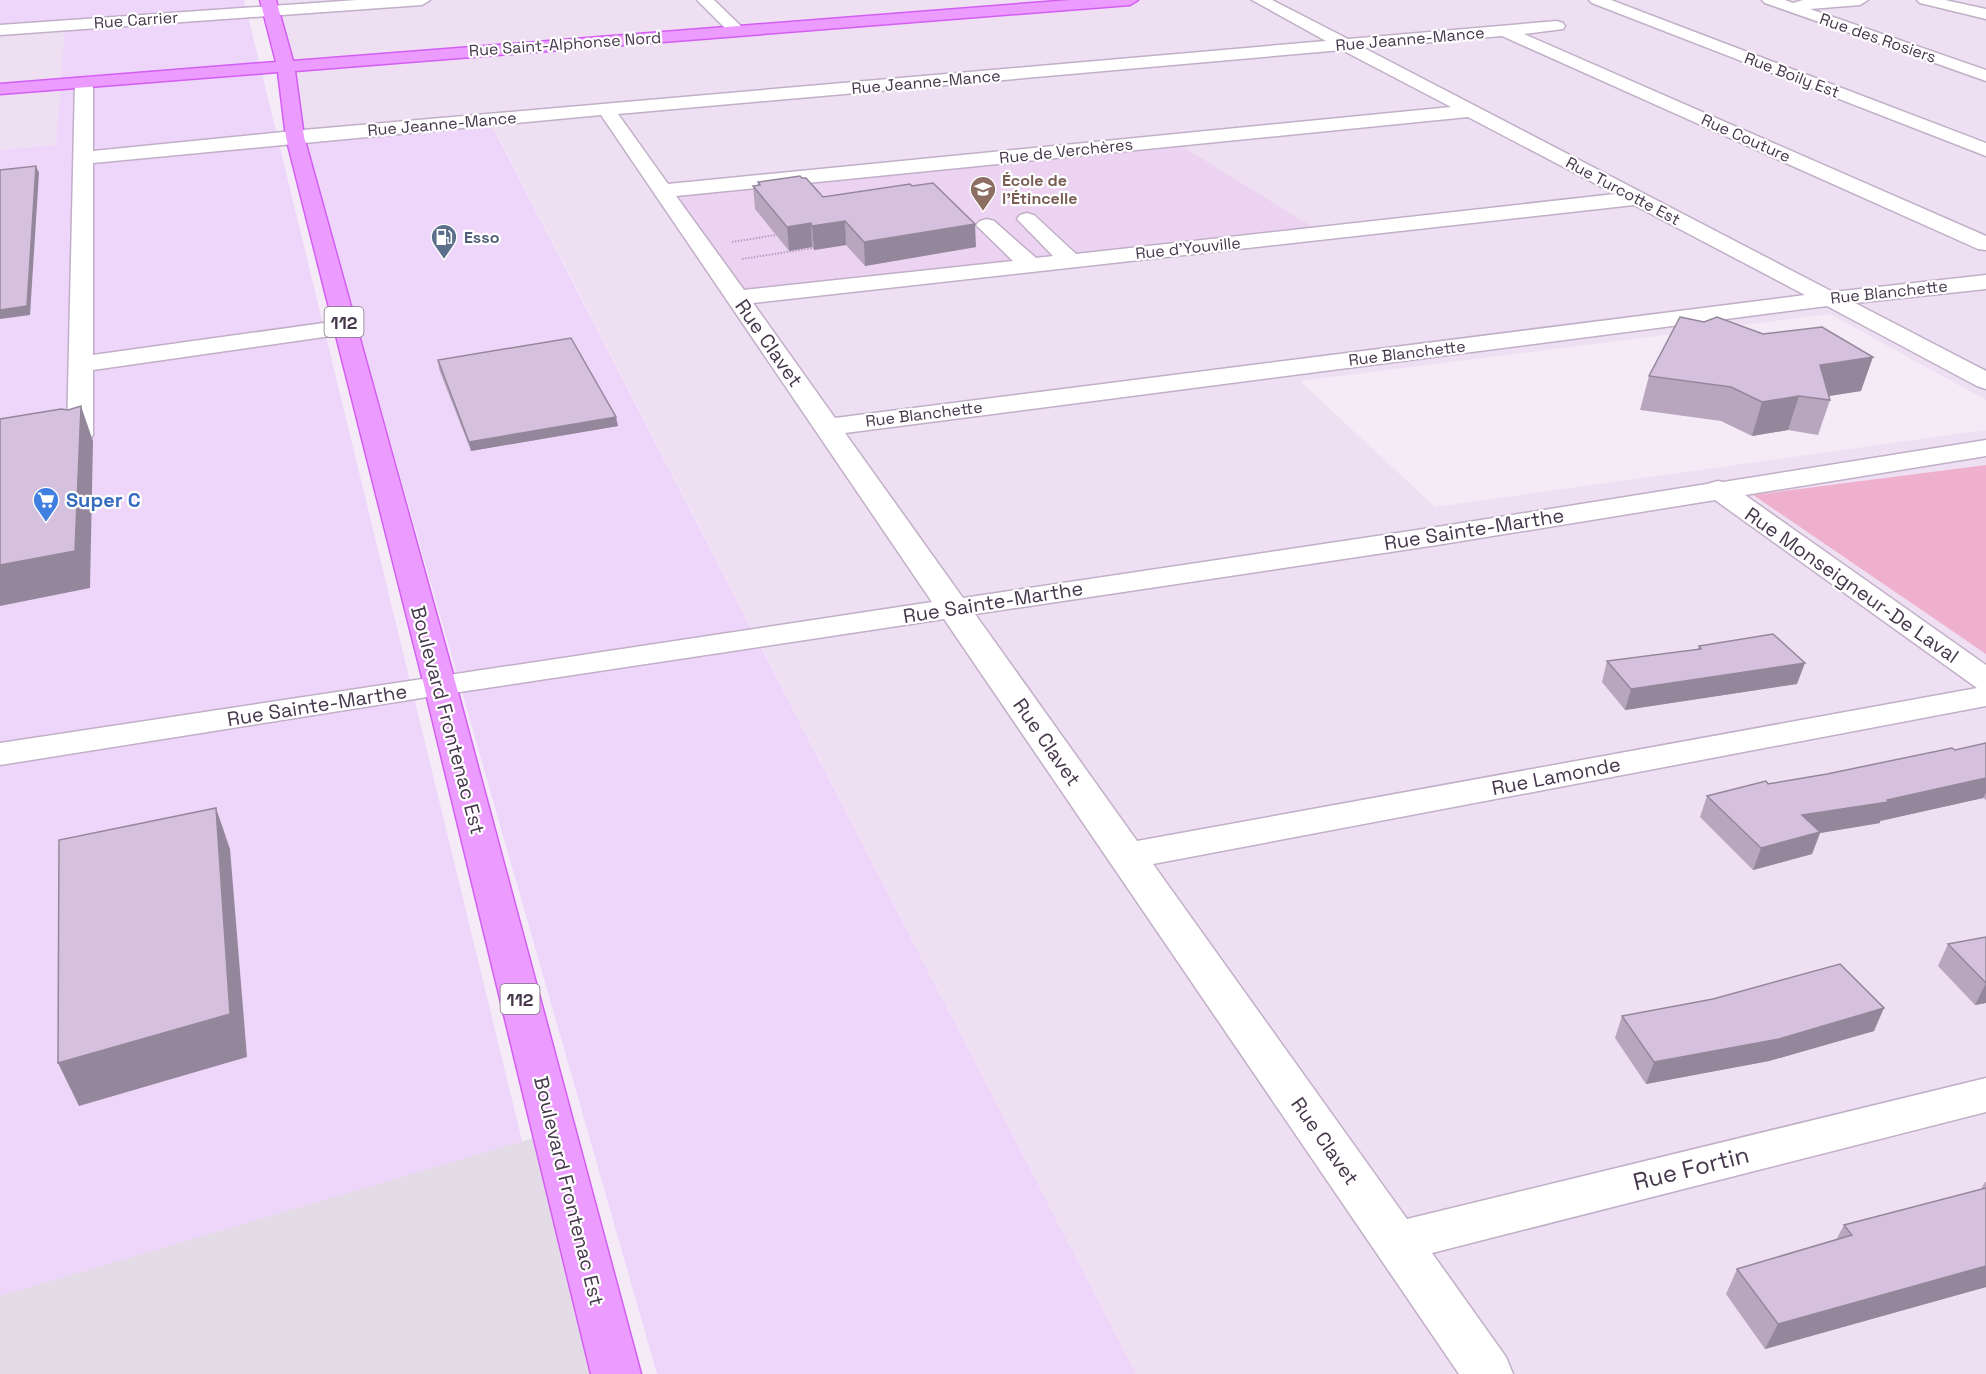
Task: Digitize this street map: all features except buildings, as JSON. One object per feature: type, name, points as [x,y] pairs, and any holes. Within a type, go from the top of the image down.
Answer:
[{"type":"main road","name":"Rue Saint-Alphonse Nord","points":[[0,88],[1130,0]]},
{"type":"main road","name":"112","points":[[270,5],[286,66]]},
{"type":"main road","name":"Boulevard Frontenac Est","points":[[286,66],[295,137],[440,685],[616,1374]]},
{"type":"street","name":"Rue Carrier","points":[[0,30],[270,5],[422,0]]},
{"type":"street","points":[[705,0],[737,31]]},
{"type":"street","name":"Rue Turcotte Est","points":[[1260,0],[1986,381]]},
{"type":"street","name":"Rue Boily Est","points":[[1597,0],[1986,150]]},
{"type":"street","points":[[1778,3],[1860,0]]},
{"type":"street","points":[[1925,0],[1986,14]]},
{"type":"street","name":"Rue des Rosiers","points":[[1778,3],[1986,76]]},
{"type":"street","name":"Rue Jeanne-Mance","points":[[83,158],[295,137],[1557,26]]},
{"type":"street","name":"Rue Couture","points":[[1506,31],[1986,244]]},
{"type":"street","points":[[80,435],[84,82]]},
{"type":"street","name":"Rue Clavet","points":[[606,110],[1488,1374]]},
{"type":"street","name":"Rue de Verchères","points":[[663,191],[1470,111]]},
{"type":"street","name":"Rue d'Youville","points":[[737,298],[1638,198]]},
{"type":"street","points":[[1027,219],[1071,261]]},
{"type":"street","points":[[987,225],[1031,266]]},
{"type":"street","name":"Rue Blanchette","points":[[827,427],[1831,299],[1986,282]]},
{"type":"street","points":[[81,364],[345,327]]},
{"type":"street","name":"Rue Sainte-Marthe","points":[[0,754],[953,607],[1437,536],[1718,489],[1986,448]]},
{"type":"street","name":"Rue Monseigneur-De Laval","points":[[1718,489],[1986,680]]},
{"type":"street","name":"Rue Lamonde","points":[[1127,856],[1986,696]]},
{"type":"street","name":"Rue Fortin","points":[[1396,1242],[1986,1095]]},
{"type":"path","points":[[708,255],[776,235]]},
{"type":"path","points":[[708,255],[813,248]]},
{"type":"shaded area","points":[[0,0],[244,0],[525,1153],[0,1302],[0,150],[56,145],[65,26],[0,30]]},
{"type":"shaded area","points":[[268,0],[1986,0],[1986,400],[1830,314],[1300,381],[1435,507],[1986,430],[1986,465],[1754,496],[1986,654],[1986,1374],[1136,1374],[490,120],[295,137]]},
{"type":"shaded area","points":[[65,25],[56,145],[0,150],[0,30]]},
{"type":"shaded area","points":[[489,120],[1136,1374],[657,1374],[303,136]]},
{"type":"shaded area","name":"École de l'Étincelle","points":[[1172,140],[1322,233],[737,298],[663,191]]},
{"type":"shaded area","points":[[1986,465],[1986,654],[1753,495]]},
{"type":"shaded area","points":[[554,1132],[616,1374],[0,1374],[0,1296]]},
{"type":"place","name":"École de l'Étincelle","points":[[983,212]]},
{"type":"place","name":"Esso","points":[[444,260]]},
{"type":"place","name":"Super C","points":[[46,523]]}]
